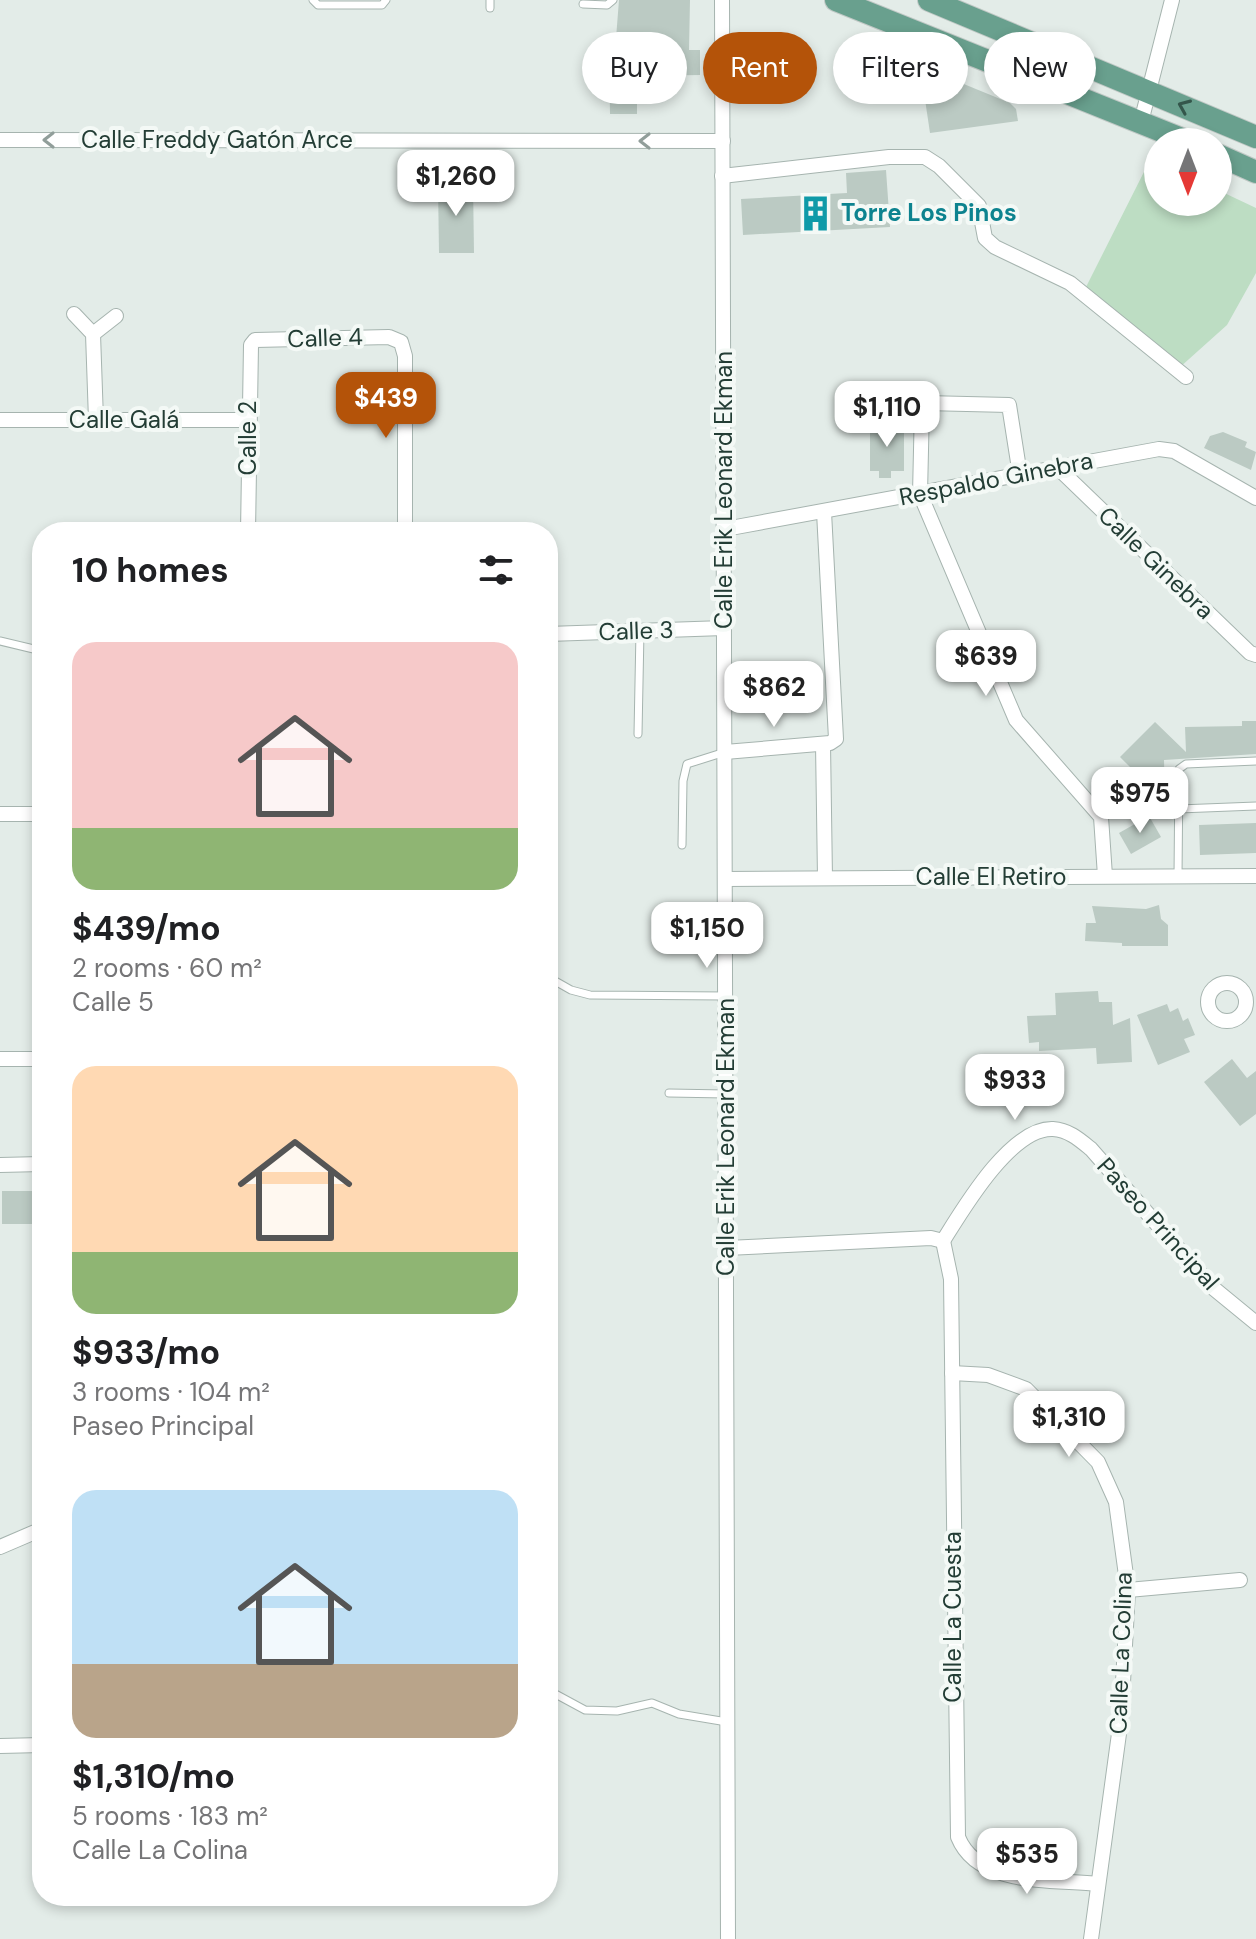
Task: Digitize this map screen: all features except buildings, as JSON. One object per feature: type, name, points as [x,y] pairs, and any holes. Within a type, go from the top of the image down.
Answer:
[{"type":"main road","points":[[836,0],[1155,128]]},
{"type":"main road","points":[[929,0],[1256,137]]},
{"type":"main road","points":[[1232,161],[1256,172]]},
{"type":"street","name":"Calle Erik Leonard Ekman","points":[[722,0],[728,1939]]},
{"type":"street","points":[[1141,122],[1172,0]]},
{"type":"street","name":"Calle Freddy Gatón Arce","points":[[0,140],[723,141]]},
{"type":"street","points":[[722,176],[889,157],[925,157],[939,166],[979,206],[985,238],[995,247],[1070,283],[1186,377]]},
{"type":"street","points":[[74,314],[93,334],[96,420]]},
{"type":"street","points":[[93,334],[116,316]]},
{"type":"street","name":"Calle 4","points":[[251,345],[255,340],[389,337],[401,342],[405,356],[405,522]]},
{"type":"street","name":"Calle 2","points":[[248,522],[251,345]]},
{"type":"street","points":[[1020,475],[1009,405],[925,403],[921,411],[920,494],[1016,720],[1101,817],[1105,876]]},
{"type":"street","name":"Calle Galá","points":[[0,420],[248,420]]},
{"type":"street","name":"Respaldo Ginebra","points":[[725,529],[1167,450],[1256,498]]},
{"type":"street","name":"Calle Ginebra","points":[[1058,468],[1250,653],[1256,655]]},
{"type":"street","points":[[824,512],[830,741],[825,878]]},
{"type":"street","name":"Calle 3","points":[[558,634],[724,628]]},
{"type":"street","points":[[725,752],[830,741]]},
{"type":"street","points":[[0,814],[32,814]]},
{"type":"street","name":"Calle El Retiro","points":[[725,879],[1256,876]]},
{"type":"street","points":[[0,1059],[32,1059]]},
{"type":"street","name":"Paseo Principal","points":[[943,1241],[990,1174],[1020,1141],[1038,1131],[1054,1129],[1072,1134],[1091,1149],[1212,1287],[1256,1323]]},
{"type":"street","points":[[0,1165],[32,1164]]},
{"type":"street","points":[[727,1248],[931,1238],[943,1241]]},
{"type":"street","name":"Calle La Cuesta","points":[[943,1241],[951,1279],[958,1837],[963,1850],[972,1858],[1004,1874],[1098,1884]]},
{"type":"street","name":"Calle La Colina","points":[[952,1373],[988,1375],[1026,1389],[1098,1462],[1116,1502],[1128,1590],[1121,1719],[1091,1939]]},
{"type":"street","points":[[0,1547],[32,1533]]},
{"type":"street","points":[[1128,1590],[1240,1580]]},
{"type":"street","points":[[0,1746],[32,1745]]},
{"type":"lane","points":[[313,0],[318,5],[382,5],[386,0]]},
{"type":"lane","points":[[583,4],[607,5],[613,0]]},
{"type":"lane","points":[[638,734],[640,631]]},
{"type":"lane","points":[[0,641],[32,649]]},
{"type":"lane","points":[[682,845],[683,781],[687,764],[725,752]]},
{"type":"lane","points":[[1178,876],[1179,769],[1183,765],[1256,761]]},
{"type":"lane","points":[[1179,809],[1256,806]]},
{"type":"lane","points":[[558,983],[590,995],[726,996]]},
{"type":"lane","points":[[669,1093],[726,1094]]},
{"type":"lane","points":[[558,1695],[585,1710],[617,1711],[652,1703],[700,1720],[727,1722]]},
{"type":"green space","points":[[1144,172],[1144,216],[1232,216],[1232,197],[1256,208],[1256,273],[1227,325],[1179,368],[1084,291]]},
{"type":"place","name":"Torre Los Pinos","points":[[815,213]]}]
